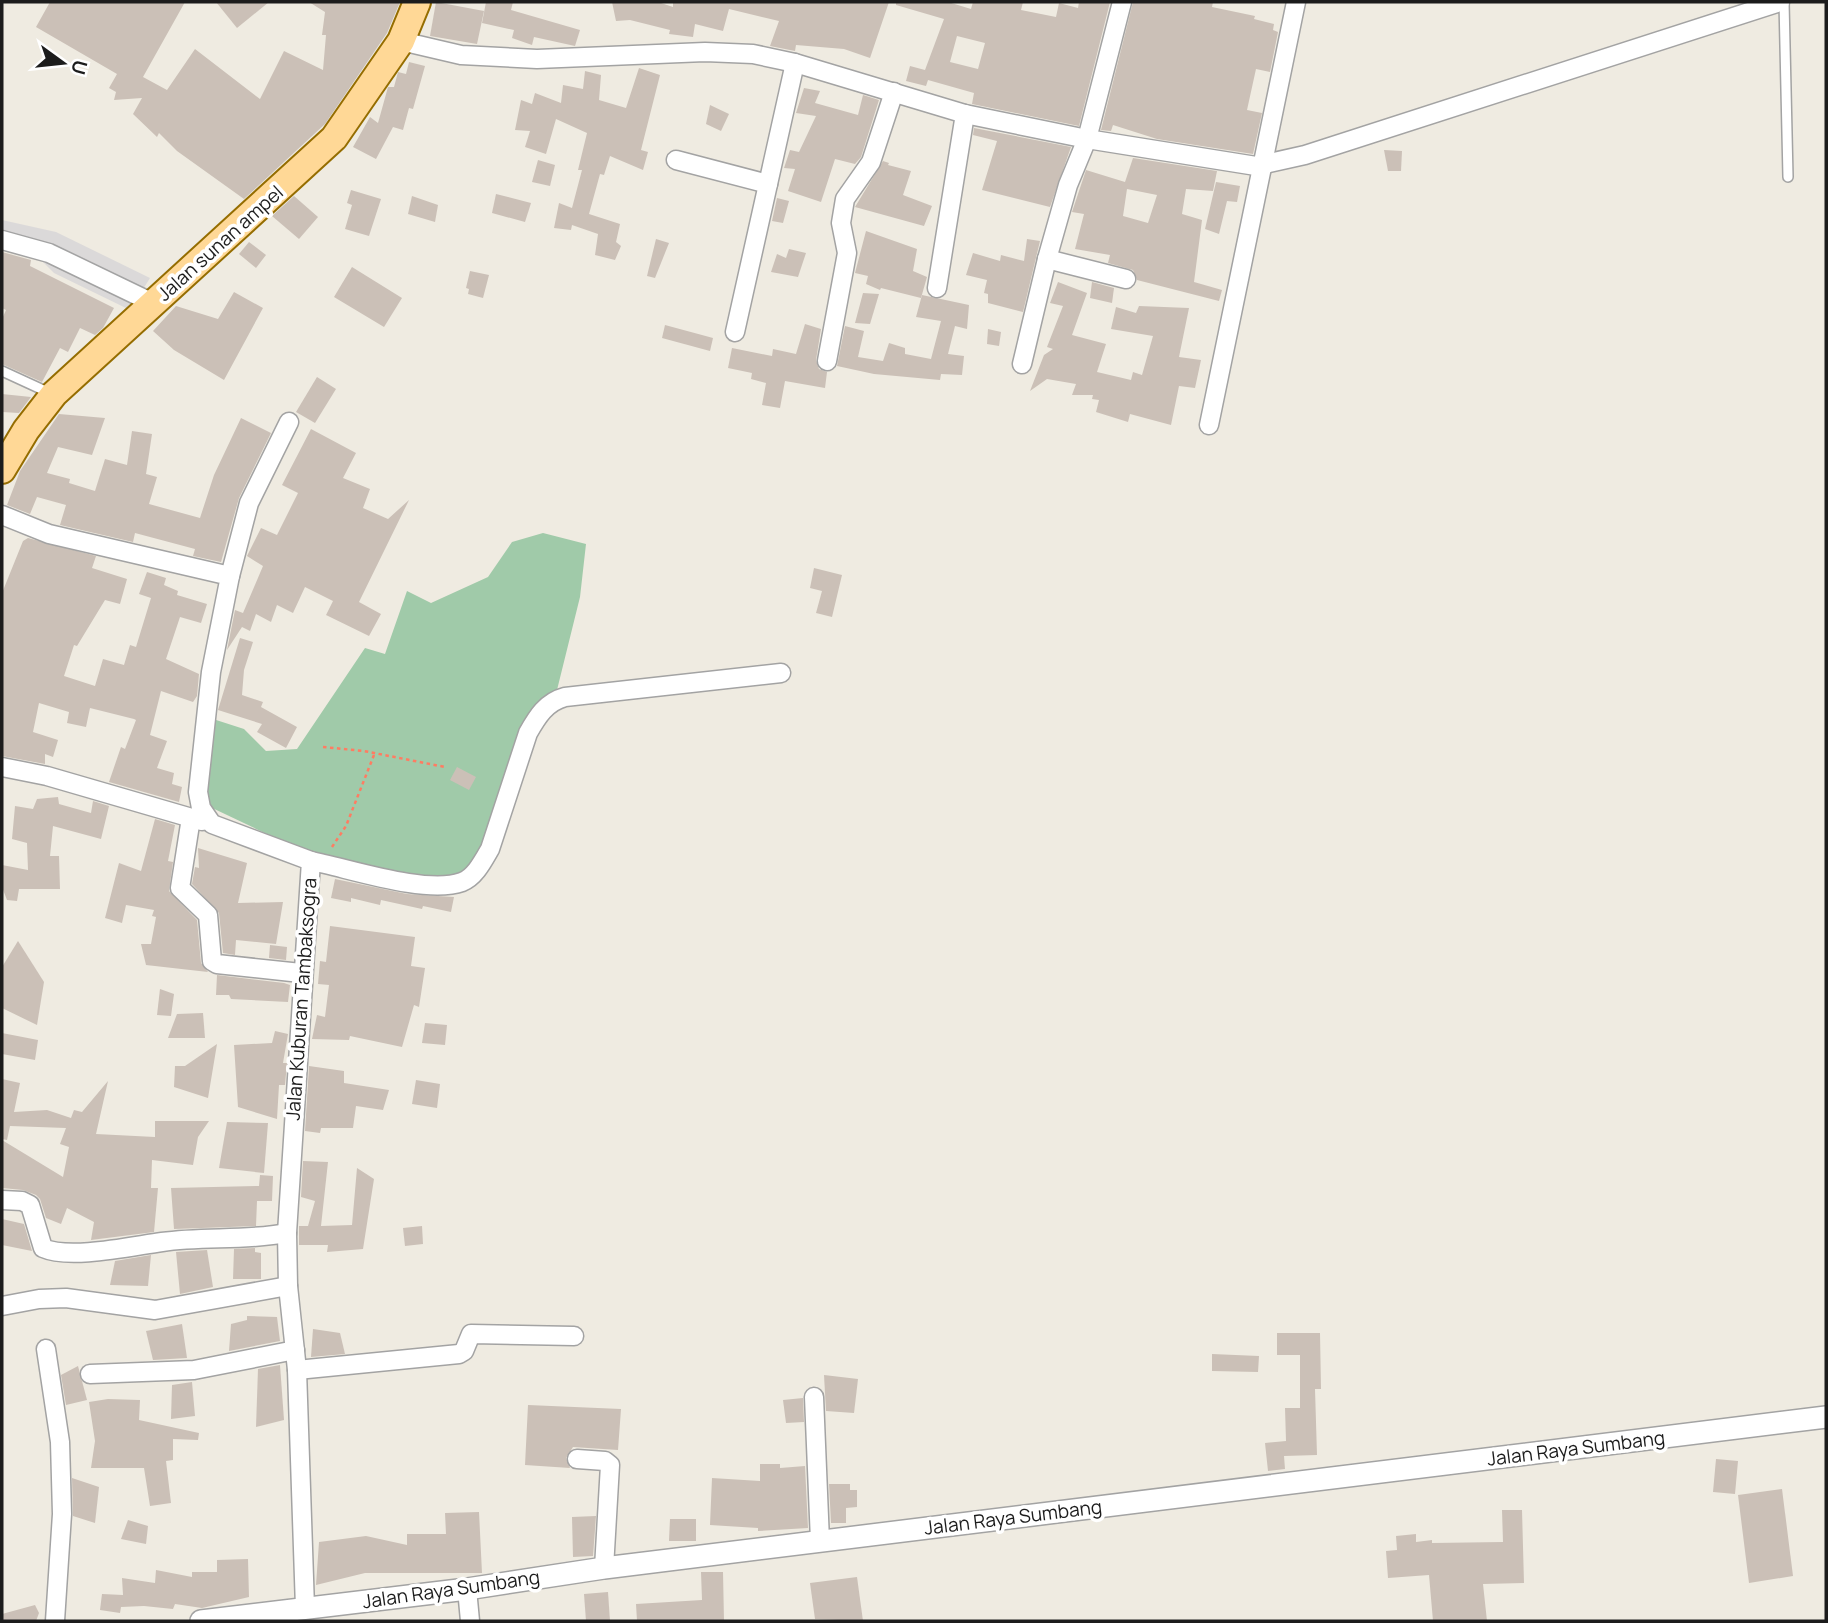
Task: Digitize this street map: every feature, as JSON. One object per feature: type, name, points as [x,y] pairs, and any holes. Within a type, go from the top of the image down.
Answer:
[{"type":"main road","name":"Jalan sunan ampel","points":[[2,470],[26,430],[53,396],[334,138],[401,41],[417,2]]},
{"type":"street","points":[[1022,364],[1047,259],[1068,185],[1087,139],[1122,2]]},
{"type":"street","points":[[1209,425],[1296,2]]},
{"type":"street","points":[[401,41],[461,55],[506,58],[584,58],[705,52],[753,54],[795,63],[965,114],[1207,161],[1262,165],[1304,155],[1782,2]]},
{"type":"street","points":[[735,332],[795,63]]},
{"type":"street","points":[[827,361],[847,253],[841,223],[845,199],[870,162],[894,92]]},
{"type":"street","points":[[937,288],[965,114]]},
{"type":"street","points":[[676,160],[768,184]]},
{"type":"street","points":[[2,240],[49,253],[158,299]]},
{"type":"street","points":[[1047,259],[1126,279]]},
{"type":"street","points":[[212,824],[201,808],[198,792],[211,672],[230,576],[249,503],[289,422]]},
{"type":"street","points":[[2,515],[49,534],[230,576]]},
{"type":"street","points":[[314,861],[405,881],[442,885],[464,881],[481,865],[490,849],[528,733],[552,702],[565,697],[781,673]]},
{"type":"street","name":"Jalan Kuburan Tambaksogra","points":[[2,767],[47,776],[212,824],[314,861],[301,973],[287,1233],[288,1286],[297,1370],[305,1608]]},
{"type":"street","points":[[191,818],[180,888],[208,915],[212,961],[217,964],[301,973]]},
{"type":"street","points":[[2,1200],[22,1201],[30,1205],[43,1248],[51,1251],[80,1254],[162,1242],[256,1239],[287,1233]]},
{"type":"street","points":[[2,1306],[39,1299],[66,1298],[155,1310],[288,1286]]},
{"type":"street","points":[[297,1370],[458,1354],[464,1351],[471,1334],[574,1336]]},
{"type":"street","points":[[46,1349],[61,1466],[62,1514],[55,1621]]},
{"type":"street","points":[[90,1374],[194,1370],[295,1350]]},
{"type":"street","points":[[814,1397],[820,1541]]},
{"type":"street","name":"Jalan Raya Sumbang","points":[[201,1621],[467,1589],[604,1568],[820,1541],[1826,1418]]},
{"type":"street","points":[[576,1459],[605,1461],[610,1465],[604,1568]]},
{"type":"street","points":[[467,1589],[470,1621]]},
{"type":"lane","points":[[1782,2],[1788,177]]},
{"type":"lane","points":[[2,371],[53,396]]},
{"type":"path","points":[[323,747],[445,767]]},
{"type":"path","points":[[314,861],[346,826],[374,754]]},
{"type":"shaded area","points":[[2,220],[56,232],[150,278],[130,310],[54,273],[36,255],[2,246]]},
{"type":"green space","points":[[543,533],[586,544],[580,597],[556,694],[525,720],[476,865],[445,882],[313,856],[208,806],[204,792],[213,719],[244,729],[266,751],[297,749],[365,648],[385,654],[407,591],[431,603],[488,577],[512,542]]},
{"type":"building","points":[[50,2],[185,2],[143,77],[167,90],[195,49],[260,99],[284,51],[323,70],[326,35],[322,35],[325,12],[309,2],[400,2],[387,33],[325,124],[244,199],[177,151],[159,133],[157,137],[133,114],[142,98],[114,100],[116,92],[109,88],[117,74],[36,27]]},
{"type":"building","points":[[216,2],[269,2],[237,28]]},
{"type":"building","points":[[436,2],[484,11],[477,44],[430,36]]},
{"type":"building","points":[[486,2],[513,2],[511,10],[580,30],[575,46],[534,37],[532,45],[512,38],[514,30],[482,23]]},
{"type":"building","points":[[612,2],[658,2],[673,7],[673,2],[889,2],[870,58],[844,49],[796,45],[795,51],[770,46],[779,21],[729,9],[723,31],[695,24],[693,37],[669,34],[670,30],[630,20],[616,21]]},
{"type":"building","points":[[896,2],[948,2],[971,9],[973,2],[1023,2],[1021,10],[1056,17],[1059,3],[1078,8],[1079,2],[1110,2],[1079,126],[972,104],[974,93],[928,80],[926,86],[906,81],[910,66],[925,70],[944,19],[896,5]],"holes":[[[957,36],[985,43],[978,69],[950,62]]]},
{"type":"building","points":[[1133,2],[1213,2],[1212,7],[1255,16],[1254,19],[1274,24],[1273,30],[1278,32],[1270,72],[1256,69],[1247,110],[1262,113],[1253,154],[1157,139],[1113,125],[1111,131],[1101,130]]},
{"type":"building","points":[[409,62],[425,66],[413,109],[409,108],[403,130],[393,127],[376,159],[353,147],[370,117],[378,123],[388,87],[394,87],[398,72],[406,74]]},
{"type":"building","points":[[639,68],[660,75],[641,150],[648,152],[643,170],[610,156],[604,175],[600,174],[589,214],[620,224],[616,242],[621,246],[615,260],[595,255],[598,234],[572,225],[571,230],[554,228],[559,203],[572,208],[582,170],[578,170],[587,133],[556,119],[546,154],[525,147],[530,131],[515,130],[521,100],[532,104],[535,93],[561,103],[563,85],[583,89],[585,71],[601,75],[599,100],[626,108]]},
{"type":"building","points":[[804,88],[820,91],[815,103],[858,115],[863,95],[879,100],[861,157],[855,164],[835,159],[821,202],[788,191],[795,169],[784,168],[790,150],[799,152],[816,116],[796,113]]},
{"type":"building","points":[[710,105],[729,114],[721,131],[706,124]]},
{"type":"building","points":[[974,128],[1071,147],[1050,207],[982,190],[997,141],[973,135]]},
{"type":"building","points":[[1384,150],[1402,151],[1401,171],[1388,171]]},
{"type":"building","points":[[1133,158],[1217,171],[1213,191],[1186,189],[1182,214],[1202,220],[1194,282],[1222,290],[1219,301],[1137,280],[1133,270],[1108,263],[1110,255],[1075,249],[1084,214],[1072,212],[1086,170],[1125,182]],"holes":[[[1127,189],[1157,195],[1148,223],[1123,216]]]},
{"type":"building","points":[[538,160],[555,165],[550,186],[532,182]]},
{"type":"building","points":[[883,161],[911,171],[903,195],[932,206],[924,226],[855,207]]},
{"type":"building","points":[[1216,182],[1240,186],[1237,202],[1227,201],[1219,234],[1205,229]]},
{"type":"building","points":[[351,190],[381,199],[369,236],[345,229],[352,205],[347,203]]},
{"type":"building","points":[[496,194],[531,203],[525,222],[492,213]]},
{"type":"building","points":[[294,196],[318,217],[299,239],[272,216]]},
{"type":"building","points":[[412,196],[438,205],[435,222],[408,214]]},
{"type":"building","points":[[777,198],[789,201],[783,223],[772,221]]},
{"type":"building","points":[[866,231],[917,249],[913,271],[927,277],[921,298],[881,288],[880,290],[866,284],[868,276],[855,273]]},
{"type":"building","points":[[656,239],[669,243],[655,278],[647,276]]},
{"type":"building","points":[[1027,239],[1040,241],[1023,312],[988,303],[988,294],[984,293],[987,280],[966,275],[973,253],[1000,261],[1001,255],[1024,261]]},
{"type":"building","points":[[249,242],[266,255],[256,268],[239,254]]},
{"type":"building","points":[[789,249],[806,253],[798,277],[771,272],[777,254],[786,258]]},
{"type":"building","points":[[2,252],[31,260],[30,266],[114,308],[103,328],[95,335],[80,328],[68,352],[60,348],[42,382],[2,364],[2,319],[6,310],[2,308]]},
{"type":"building","points":[[352,267],[402,298],[384,327],[334,297]]},
{"type":"building","points":[[470,271],[489,275],[483,298],[468,294],[469,289],[466,288]]},
{"type":"building","points":[[1058,282],[1087,293],[1072,335],[1106,344],[1097,372],[1131,380],[1133,372],[1142,375],[1153,336],[1111,329],[1116,307],[1136,313],[1139,306],[1189,308],[1179,357],[1201,360],[1195,388],[1179,386],[1171,425],[1130,414],[1128,422],[1096,412],[1099,400],[1092,399],[1093,395],[1072,395],[1076,384],[1047,379],[1030,391],[1044,355],[1053,349],[1047,347],[1063,306],[1050,303]]},
{"type":"building","points":[[1092,282],[1114,288],[1112,303],[1090,298]]},
{"type":"building","points":[[234,292],[263,308],[224,380],[174,350],[153,331],[176,306],[218,319]]},
{"type":"building","points":[[863,293],[879,294],[870,324],[855,323]]},
{"type":"building","points":[[922,295],[969,305],[967,329],[955,326],[948,354],[964,356],[962,375],[941,374],[940,380],[874,374],[837,366],[845,326],[864,331],[858,357],[883,361],[889,343],[905,348],[905,354],[931,359],[941,321],[916,317]]},
{"type":"building","points":[[805,324],[821,329],[816,360],[819,369],[827,372],[825,388],[785,381],[780,408],[762,405],[766,383],[751,379],[752,373],[728,368],[732,348],[772,356],[773,349],[796,354]]},
{"type":"building","points":[[665,325],[713,338],[710,351],[662,338]]},
{"type":"building","points":[[988,329],[1001,332],[999,346],[987,344]]},
{"type":"building","points":[[317,377],[336,389],[315,423],[296,412]]},
{"type":"building","points":[[2,394],[31,397],[19,413],[2,412]]},
{"type":"building","points":[[59,414],[105,418],[92,455],[58,447],[47,473],[70,479],[69,483],[95,491],[105,459],[127,465],[132,431],[152,434],[146,474],[157,477],[149,504],[200,518],[214,475],[241,418],[271,433],[239,498],[221,562],[193,556],[195,549],[135,533],[133,542],[60,525],[66,505],[37,497],[30,514],[7,505],[20,471]]},
{"type":"building","points":[[311,429],[356,453],[343,478],[370,489],[363,508],[388,519],[409,500],[359,602],[381,614],[369,636],[326,615],[333,601],[305,587],[293,613],[277,605],[271,622],[256,614],[250,631],[242,627],[227,650],[235,610],[243,613],[263,566],[247,556],[261,528],[277,535],[298,493],[282,485]]},
{"type":"building","points":[[28,538],[96,556],[92,568],[127,579],[120,604],[105,600],[77,646],[74,645],[64,676],[95,686],[103,659],[124,665],[130,645],[136,647],[151,598],[139,594],[147,572],[166,578],[164,585],[178,591],[177,595],[207,604],[201,623],[180,617],[166,659],[199,674],[197,696],[193,702],[161,691],[150,735],[167,741],[157,768],[174,773],[172,784],[182,787],[179,802],[109,782],[121,747],[125,749],[136,720],[134,719],[90,708],[86,727],[67,723],[69,712],[39,703],[33,732],[58,740],[53,757],[45,754],[45,764],[2,756],[2,593],[23,541]]},
{"type":"building","points":[[814,568],[842,575],[832,617],[816,613],[822,591],[810,588]]},
{"type":"building","points":[[240,638],[253,642],[244,670],[242,695],[263,702],[261,707],[297,727],[286,748],[257,732],[262,724],[218,710]]},
{"type":"building","points":[[457,767],[476,777],[469,790],[450,780]]},
{"type":"building","points":[[58,797],[59,804],[91,813],[93,801],[109,806],[101,839],[53,826],[50,856],[59,856],[60,889],[19,889],[17,901],[7,900],[2,887],[2,865],[28,870],[27,843],[12,839],[15,806],[33,809],[37,799]]},
{"type":"building","points":[[155,819],[175,825],[168,861],[173,862],[169,891],[197,920],[201,963],[208,972],[146,965],[141,944],[151,944],[156,917],[152,916],[154,910],[126,905],[122,923],[105,918],[119,863],[141,871]]},
{"type":"building","points":[[198,848],[247,863],[238,903],[283,902],[276,944],[236,940],[235,955],[223,953],[219,913],[192,884],[195,867],[199,868]]},
{"type":"building","points":[[335,879],[407,894],[454,897],[451,912],[381,900],[380,905],[351,898],[351,902],[331,898]]},
{"type":"building","points":[[330,926],[415,937],[411,966],[425,968],[419,1007],[414,1005],[402,1047],[350,1036],[349,1040],[312,1039],[317,1015],[325,1017],[329,985],[318,984],[320,961],[326,962]]},
{"type":"building","points":[[18,941],[44,982],[37,1025],[2,1008],[2,967]]},
{"type":"building","points":[[270,945],[287,947],[286,960],[269,958]]},
{"type":"building","points":[[217,975],[290,985],[288,1002],[231,999],[229,995],[216,995]]},
{"type":"building","points":[[160,989],[174,994],[171,1016],[157,1015]]},
{"type":"building","points":[[203,1013],[205,1038],[168,1038],[177,1014]]},
{"type":"building","points":[[425,1023],[447,1025],[445,1045],[422,1043]]},
{"type":"building","points":[[275,1031],[288,1034],[283,1063],[287,1063],[285,1085],[279,1085],[277,1119],[238,1107],[234,1045],[272,1043]]},
{"type":"building","points":[[2,1033],[38,1040],[35,1060],[2,1054]]},
{"type":"building","points":[[217,1044],[208,1098],[174,1087],[175,1066],[185,1066]]},
{"type":"building","points":[[309,1066],[344,1071],[344,1083],[389,1090],[383,1110],[356,1106],[353,1128],[321,1128],[320,1133],[305,1131]]},
{"type":"building","points":[[2,1079],[20,1083],[14,1112],[47,1110],[71,1118],[74,1110],[82,1112],[108,1081],[96,1134],[155,1137],[155,1121],[209,1121],[198,1137],[193,1165],[152,1160],[151,1188],[158,1188],[154,1232],[91,1240],[94,1222],[67,1208],[61,1224],[46,1218],[36,1195],[23,1190],[2,1188],[2,1140],[63,1177],[69,1147],[60,1144],[66,1128],[10,1126],[7,1140],[2,1139]]},
{"type":"building","points":[[416,1080],[440,1084],[437,1108],[412,1104]]},
{"type":"building","points":[[227,1122],[268,1123],[264,1173],[219,1168]]},
{"type":"building","points":[[303,1161],[328,1162],[321,1226],[352,1225],[357,1168],[374,1179],[363,1249],[327,1252],[328,1245],[299,1245],[299,1226],[308,1226],[315,1201],[301,1197]]},
{"type":"building","points":[[260,1175],[273,1176],[272,1201],[257,1201],[256,1226],[174,1229],[171,1188],[259,1186]]},
{"type":"building","points":[[2,1219],[24,1224],[32,1251],[2,1245]]},
{"type":"building","points":[[422,1226],[423,1244],[405,1246],[403,1228]]},
{"type":"building","points":[[255,1248],[255,1252],[261,1253],[261,1279],[233,1279],[234,1249]]},
{"type":"building","points":[[207,1250],[213,1287],[180,1294],[176,1252]]},
{"type":"building","points":[[151,1255],[148,1286],[110,1285],[115,1261]]},
{"type":"building","points":[[247,1316],[277,1317],[280,1341],[229,1351],[231,1324],[247,1320]]},
{"type":"building","points":[[182,1324],[187,1358],[153,1360],[146,1331]]},
{"type":"building","points":[[313,1329],[340,1333],[345,1354],[311,1357]]},
{"type":"building","points":[[1277,1333],[1320,1333],[1321,1389],[1315,1389],[1317,1455],[1284,1456],[1285,1469],[1268,1471],[1265,1443],[1286,1441],[1285,1408],[1300,1408],[1300,1355],[1277,1355]]},
{"type":"building","points":[[1212,1354],[1259,1356],[1258,1372],[1212,1371]]},
{"type":"building","points":[[280,1365],[284,1420],[256,1427],[258,1369]]},
{"type":"building","points":[[78,1366],[87,1400],[66,1405],[61,1375]]},
{"type":"building","points":[[824,1375],[858,1379],[854,1413],[826,1411]]},
{"type":"building","points":[[192,1382],[195,1416],[171,1419],[172,1385]]},
{"type":"building","points":[[803,1398],[804,1422],[786,1423],[783,1400]]},
{"type":"building","points":[[108,1399],[140,1400],[139,1420],[199,1433],[198,1440],[173,1439],[173,1460],[166,1461],[171,1503],[150,1506],[144,1468],[91,1468],[95,1441],[89,1402]]},
{"type":"building","points":[[528,1405],[621,1409],[618,1450],[573,1447],[566,1458],[570,1468],[525,1465]]},
{"type":"building","points":[[1716,1459],[1738,1461],[1735,1494],[1713,1492]]},
{"type":"building","points":[[760,1464],[780,1464],[780,1468],[805,1466],[808,1528],[758,1531],[758,1528],[710,1525],[712,1478],[760,1481]]},
{"type":"building","points":[[72,1478],[99,1487],[95,1523],[73,1516]]},
{"type":"building","points":[[829,1484],[850,1484],[850,1490],[857,1490],[857,1507],[846,1508],[846,1523],[831,1523]]},
{"type":"building","points":[[1782,1489],[1793,1576],[1749,1583],[1738,1495]]},
{"type":"building","points":[[1502,1510],[1522,1510],[1524,1583],[1483,1584],[1487,1621],[1433,1621],[1429,1575],[1388,1578],[1386,1551],[1397,1550],[1396,1536],[1416,1534],[1416,1542],[1432,1540],[1432,1543],[1503,1542]]},
{"type":"building","points":[[479,1512],[482,1573],[365,1573],[316,1585],[319,1542],[366,1536],[407,1545],[407,1534],[446,1534],[445,1513]]},
{"type":"building","points":[[596,1516],[593,1556],[573,1557],[572,1517]]},
{"type":"building","points":[[670,1519],[696,1519],[696,1541],[669,1541]]},
{"type":"building","points":[[128,1520],[148,1526],[146,1544],[121,1539]]},
{"type":"building","points":[[248,1559],[249,1597],[202,1608],[175,1604],[173,1609],[144,1606],[121,1607],[120,1613],[100,1610],[102,1594],[123,1595],[122,1578],[155,1583],[156,1570],[192,1577],[192,1572],[217,1572],[217,1560]]},
{"type":"building","points":[[701,1572],[723,1572],[724,1621],[637,1621],[636,1604],[702,1600]]},
{"type":"building","points":[[857,1577],[863,1621],[815,1619],[810,1583]]},
{"type":"building","points":[[608,1592],[610,1621],[586,1621],[584,1594]]},
{"type":"building","points":[[35,1605],[39,1613],[36,1621],[2,1621],[2,1614]]}]
